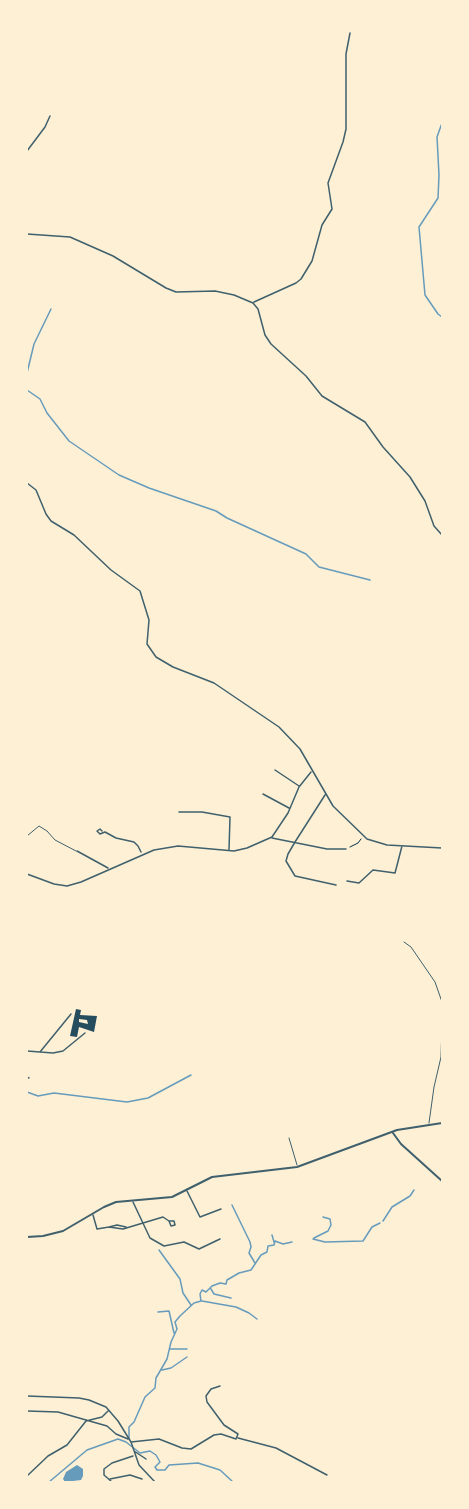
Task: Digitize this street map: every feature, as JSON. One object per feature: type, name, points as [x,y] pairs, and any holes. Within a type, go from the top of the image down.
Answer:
[{"type":"street","points":[[253,303],[299,280],[312,261],[322,225],[332,209],[328,183],[346,129],[346,54],[350,33]]},
{"type":"street","points":[[27,151],[45,127],[50,116]]},
{"type":"street","points":[[27,234],[70,237],[113,256],[176,292],[215,291],[245,298],[253,303],[258,309],[265,335],[272,344],[300,370],[322,396],[364,422],[410,477],[424,501],[434,526],[442,534]]},
{"type":"street","points":[[27,483],[36,490],[51,521],[81,541],[111,570],[140,591],[149,620],[147,644],[152,653],[166,664],[214,682],[275,724],[297,745],[336,810],[363,836],[376,843],[442,848]]},
{"type":"street","points":[[275,770],[299,787]]},
{"type":"street","points":[[27,874],[54,884],[68,886],[141,853],[178,846],[243,850],[272,837],[290,809],[299,787],[312,771]]},
{"type":"street","points":[[263,794],[290,809]]},
{"type":"street","points":[[326,795],[294,842],[286,861],[294,875],[336,885]]},
{"type":"street","points":[[178,812],[202,812],[231,817],[229,850]]},
{"type":"street","points":[[102,831],[134,842],[141,853]]},
{"type":"street","points":[[272,837],[276,840],[327,849],[346,849]]},
{"type":"street","points":[[347,881],[359,883],[373,870],[395,873],[402,845]]},
{"type":"street","points":[[77,851],[109,869]]},
{"type":"street","points":[[39,1053],[71,1014]]},
{"type":"street","points":[[27,1051],[39,1053],[63,1051],[85,1033]]},
{"type":"street","points":[[27,1237],[63,1231],[110,1204],[165,1198],[212,1178],[297,1167],[393,1132],[442,1123]]},
{"type":"street","points":[[393,1132],[401,1144],[442,1181]]},
{"type":"street","points":[[187,1190],[200,1217],[221,1209]]},
{"type":"street","points":[[132,1201],[150,1238],[164,1246],[184,1242],[199,1248],[220,1239]]},
{"type":"street","points":[[93,1214],[97,1230],[117,1225],[127,1227]]},
{"type":"street","points":[[109,1227],[117,1230],[163,1217],[169,1221]]},
{"type":"street","points":[[220,1386],[211,1389],[206,1396],[207,1402],[224,1425],[238,1434],[237,1438]]},
{"type":"street","points":[[27,1396],[85,1399],[108,1409],[118,1421],[144,1471],[155,1482]]},
{"type":"street","points":[[27,1474],[48,1456],[67,1445],[86,1421],[102,1417],[107,1414],[108,1409]]},
{"type":"street","points":[[27,1411],[58,1412],[107,1426],[128,1439]]},
{"type":"street","points":[[131,1444],[159,1439],[182,1449],[191,1449],[214,1435],[221,1434],[276,1449],[327,1475]]},
{"type":"street","points":[[133,1450],[146,1459]]},
{"type":"street","points":[[134,1455],[105,1468],[104,1475],[111,1481],[130,1475],[142,1479]]},
{"type":"lane","points":[[27,836],[39,826],[55,840],[77,851]]},
{"type":"lane","points":[[404,942],[411,947],[435,982],[442,1002]]},
{"type":"lane","points":[[429,1124],[441,1057],[442,1025]]},
{"type":"lane","points":[[289,1138],[297,1167]]},
{"type":"path","points":[[346,849],[358,843],[363,836]]},
{"type":"water","points":[[77,1465],[83,1469],[81,1480],[65,1482],[63,1479],[66,1472]]},
{"type":"building","points":[[76,1009],[81,1010],[80,1015],[97,1016],[94,1032],[79,1027],[77,1037],[70,1036]],"holes":[[[79,1019],[87,1020],[88,1024],[79,1022]]]},
{"type":"waterway","points":[[442,123],[437,137],[438,198],[419,227],[425,295],[442,317]]},
{"type":"waterway","points":[[27,373],[34,344],[51,309]]},
{"type":"waterway","points":[[27,390],[40,399],[47,413],[69,441],[119,475],[216,511],[306,554],[319,567],[370,580]]},
{"type":"waterway","points":[[27,1092],[38,1096],[54,1093],[127,1102],[148,1098],[191,1075]]},
{"type":"waterway","points":[[383,1221],[392,1207],[410,1196],[414,1190]]},
{"type":"waterway","points":[[232,1205],[250,1242],[249,1253],[255,1263]]},
{"type":"waterway","points":[[314,1238],[328,1231],[331,1225],[330,1219],[323,1217]]},
{"type":"waterway","points":[[313,1239],[325,1242],[363,1241],[372,1227],[380,1223]]},
{"type":"waterway","points":[[272,1235],[274,1242]]},
{"type":"waterway","points":[[129,1438],[129,1427],[134,1422],[145,1397],[155,1388],[156,1378],[167,1359],[177,1329],[175,1322],[194,1303],[201,1301],[202,1290],[206,1292],[212,1286],[220,1283],[226,1284],[227,1280],[239,1273],[251,1270],[261,1255],[267,1252],[268,1246],[274,1245],[275,1241],[283,1244],[292,1242]]},
{"type":"waterway","points":[[159,1250],[180,1279],[183,1293],[191,1305]]},
{"type":"waterway","points":[[211,1289],[214,1294],[231,1298]]},
{"type":"waterway","points":[[202,1301],[236,1307],[257,1319]]},
{"type":"waterway","points":[[158,1312],[169,1311],[174,1333]]},
{"type":"waterway","points":[[170,1349],[187,1349]]},
{"type":"waterway","points":[[162,1370],[171,1368],[187,1357]]},
{"type":"waterway","points":[[49,1482],[87,1450],[118,1439],[140,1453],[150,1451],[156,1455],[160,1462],[155,1467],[157,1470],[165,1470],[169,1465],[198,1463],[220,1470],[233,1482]]}]
